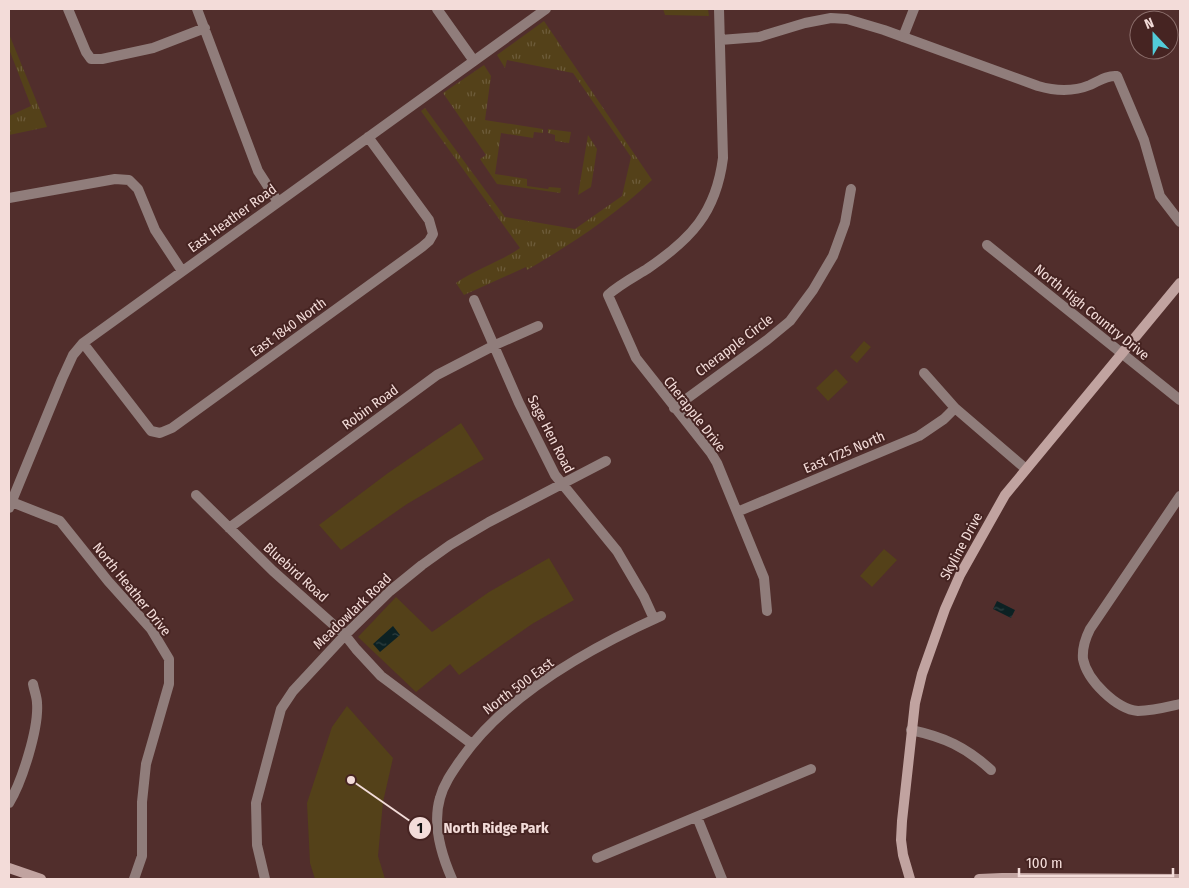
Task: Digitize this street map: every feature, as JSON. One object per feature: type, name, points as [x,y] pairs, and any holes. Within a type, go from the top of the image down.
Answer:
[{"type":"street","points":[[68,9],[86,52],[91,59],[102,59],[153,48],[205,28]]},
{"type":"street","points":[[197,9],[258,171],[278,202]]},
{"type":"street","points":[[437,9],[474,61]]},
{"type":"street","name":"East Heather Road","points":[[10,504],[62,379],[73,355],[83,343],[546,9]]},
{"type":"street","points":[[719,9],[720,40],[759,37],[805,23],[831,18],[847,19],[1053,90],[1074,90],[1108,76],[1117,76],[1144,140],[1160,196],[1180,222]]},
{"type":"street","points":[[903,37],[914,9]]},
{"type":"street","name":"Cherapple Drive","points":[[720,40],[723,158],[720,179],[710,205],[697,227],[678,246],[608,295],[636,358],[711,452],[764,578],[767,611]]},
{"type":"street","name":"East 1840 North","points":[[83,343],[137,410],[147,427],[154,433],[160,433],[180,422],[418,250],[434,234],[430,220],[368,137]]},
{"type":"street","points":[[9,198],[115,178],[131,181],[138,189],[154,230],[182,271]]},
{"type":"street","name":"Cherapple Circle","points":[[674,408],[790,321],[813,290],[833,256],[845,223],[851,189]]},
{"type":"street","name":"North High Country Drive","points":[[987,245],[1180,400]]},
{"type":"street","name":"Skyline Drive","points":[[910,879],[902,855],[901,840],[911,730],[922,674],[945,609],[973,551],[1005,496],[1180,283]]},
{"type":"street","name":"Sage Hen Road","points":[[474,300],[519,403],[555,475],[617,551],[658,617]]},
{"type":"street","name":"Robin Road","points":[[229,528],[437,376],[495,345],[538,326]]},
{"type":"street","points":[[924,373],[955,408],[1026,469]]},
{"type":"street","name":"East 1725 North","points":[[737,512],[919,436],[944,419],[955,408]]},
{"type":"street","name":"Meadowlark Road","points":[[265,879],[258,845],[256,804],[281,709],[293,691],[345,635],[390,591],[422,565],[450,545],[490,522],[606,461]]},
{"type":"street","name":"Bluebird Road","points":[[196,495],[273,571],[345,635],[381,676],[472,744]]},
{"type":"street","points":[[1180,496],[1090,629],[1085,639],[1083,658],[1088,672],[1117,704],[1137,710],[1158,709],[1180,704]]},
{"type":"street","name":"North Heather Drive","points":[[10,504],[60,521],[108,582],[151,629],[169,659],[169,684],[146,764],[142,802],[142,856],[134,879]]},
{"type":"street","name":"North 500 East","points":[[452,879],[442,856],[439,842],[440,798],[448,778],[472,744],[488,725],[548,679],[584,655],[658,617]]},
{"type":"street","points":[[9,803],[21,777],[37,716],[37,702],[33,684]]},
{"type":"street","points":[[911,730],[949,740],[975,755],[992,770]]},
{"type":"street","points":[[597,858],[811,769]]},
{"type":"street","points":[[697,817],[722,879]]},
{"type":"street","points":[[9,868],[41,879]]},
{"type":"street","points":[[979,879],[1180,879]]},
{"type":"green space","points":[[663,9],[708,9],[709,16],[665,15]]},
{"type":"green space","points":[[544,21],[652,180],[607,218],[544,260],[527,270],[526,267],[464,295],[456,283],[520,248],[421,111],[425,108],[505,217],[575,229],[622,196],[631,157],[573,73],[507,60],[505,68],[497,55]]},
{"type":"green space","points":[[9,34],[47,127],[9,135],[9,116],[31,106],[9,49]]},
{"type":"green space","points":[[484,65],[491,76],[485,120],[543,129],[543,133],[534,132],[533,138],[501,133],[495,174],[527,179],[527,186],[548,189],[549,187],[561,188],[560,193],[497,184],[480,159],[486,155],[443,93]]},
{"type":"green space","points":[[548,129],[571,132],[569,143],[555,141],[555,135],[548,133]]},
{"type":"green space","points":[[588,135],[597,149],[591,187],[578,195]]},
{"type":"green space","points":[[864,341],[871,347],[857,363],[850,357]]},
{"type":"green space","points":[[836,369],[848,382],[828,401],[816,388]]},
{"type":"green space","points":[[461,423],[484,459],[407,504],[341,550],[319,525],[388,473]]},
{"type":"green space","points":[[884,549],[897,560],[872,587],[860,576]]},
{"type":"green space","points":[[549,558],[574,600],[532,624],[459,675],[450,664],[416,692],[358,637],[396,597],[432,632],[489,592]]},
{"type":"green space","points":[[347,706],[393,758],[383,802],[378,856],[385,879],[315,879],[310,863],[307,803],[332,727]]},
{"type":"water","points":[[997,601],[1015,610],[1011,618],[993,609]]},
{"type":"water","points":[[393,626],[400,635],[380,652],[373,644]]},
{"type":"place","name":"North Ridge Park","points":[[351,780]]}]
